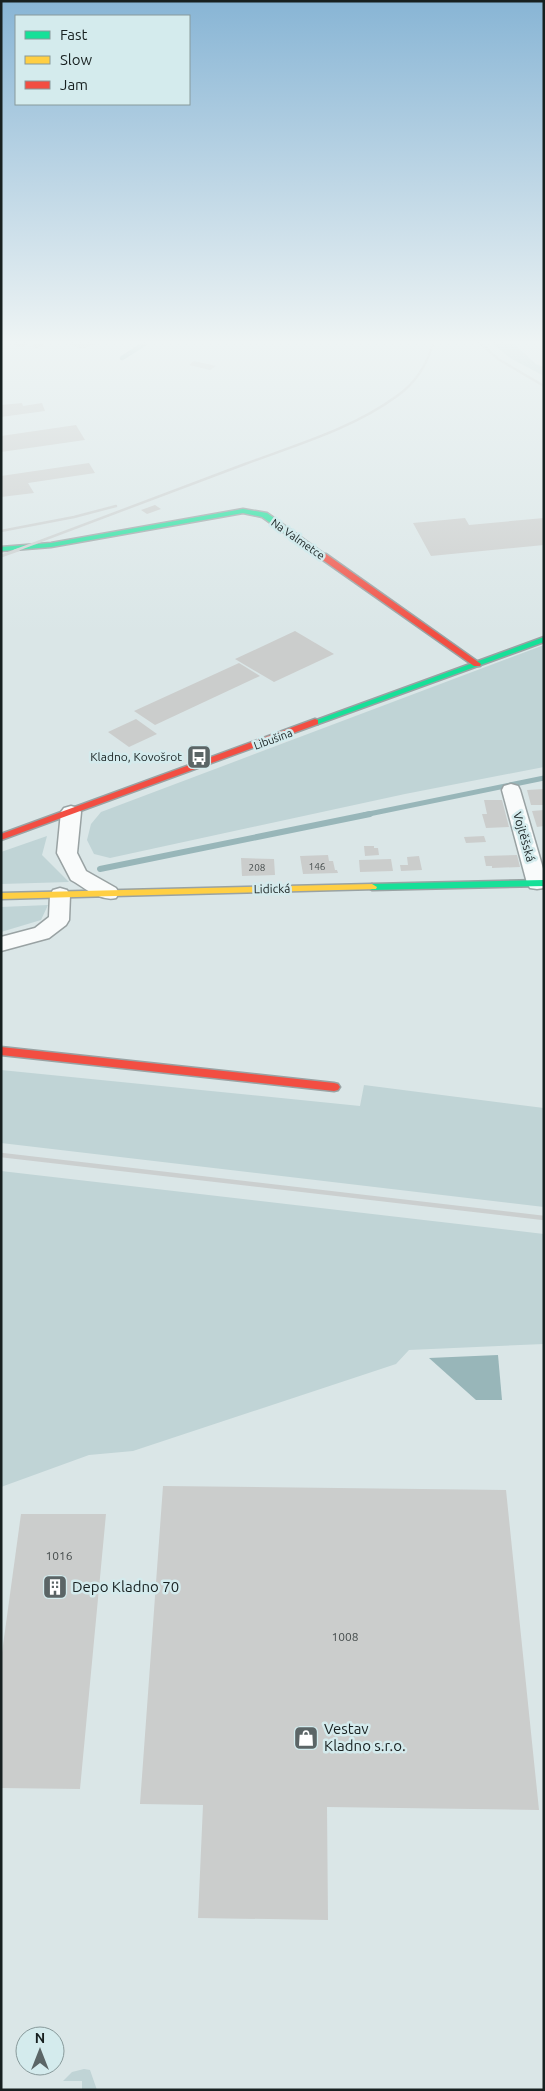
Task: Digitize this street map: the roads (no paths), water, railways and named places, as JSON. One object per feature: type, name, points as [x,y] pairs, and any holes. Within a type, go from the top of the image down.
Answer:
[{"type":"street","name":"Na Valmetce","points":[[1,549],[51,545],[243,511],[264,516],[477,664]]},
{"type":"street","name":"Libušina","points":[[1,837],[544,639]]},
{"type":"street","name":"Vojtěšská","points":[[511,790],[540,883]]},
{"type":"street","points":[[71,812],[67,853],[78,874],[110,893]]},
{"type":"street","name":"Lidická","points":[[1,896],[540,883]]},
{"type":"street","points":[[1,944],[42,933],[59,920],[60,895]]},
{"type":"street","points":[[1,1051],[334,1087]]},
{"type":"water","points":[[498,1355],[502,1400],[476,1400],[429,1358]]},
{"type":"waterway","points":[[364,815],[544,778]]},
{"type":"waterway","points":[[100,869],[370,814]]},
{"type":"railway","points":[[14,551],[315,439]]},
{"type":"railway","points":[[1,531],[74,517],[116,506]]},
{"type":"railway","points":[[1,556],[18,550]]},
{"type":"railway","points":[[1,1155],[544,1218]]},
{"type":"place","name":"Kladno, Kovošrot","points":[[199,757]]},
{"type":"place","name":"Depo Kladno 70","points":[[55,1587]]},
{"type":"place","name":"Vestav Kladno s.r.o.","points":[[306,1738]]}]
